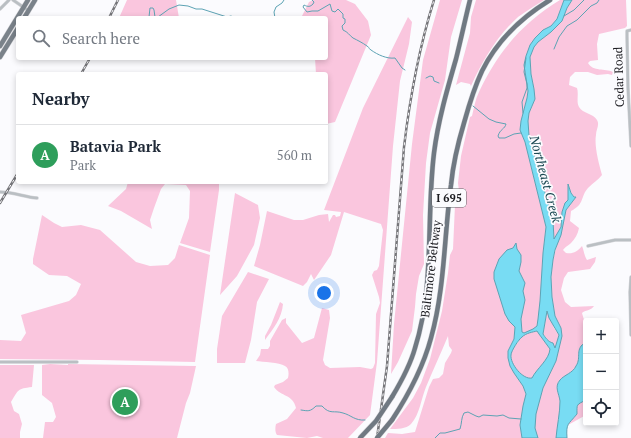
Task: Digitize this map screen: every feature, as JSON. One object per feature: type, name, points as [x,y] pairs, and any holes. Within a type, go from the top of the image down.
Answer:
[{"type":"highway","points":[[18,16],[28,0]]},
{"type":"highway","points":[[25,16],[35,0]]},
{"type":"highway","name":"Baltimore Beltway","points":[[360,438],[376,421],[392,397],[411,360],[419,334],[423,316],[428,274],[434,154],[441,114],[471,0]]},
{"type":"highway","name":"Baltimore Beltway","points":[[377,438],[392,420],[408,395],[421,367],[431,337],[436,318],[442,277],[453,170],[461,133],[473,92],[482,70],[502,41],[523,19],[550,0]]},
{"type":"highway","points":[[0,46],[16,20]]},
{"type":"highway","points":[[0,57],[16,31]]},
{"type":"street","points":[[0,9],[9,0]]},
{"type":"street","points":[[13,0],[29,11]]},
{"type":"street","name":"Cedar Road","points":[[631,30],[627,31],[630,74],[628,88],[631,146]]},
{"type":"street","points":[[0,192],[9,192],[37,198]]},
{"type":"street","points":[[588,246],[615,240],[631,240]]},
{"type":"street","points":[[631,277],[631,335]]},
{"type":"street","points":[[0,362],[77,362]]},
{"type":"shaded area","points":[[127,0],[176,0],[179,16],[120,16]]},
{"type":"shaded area","points":[[313,0],[346,0],[355,4],[368,21],[371,35],[335,122],[328,124],[328,72],[316,72],[315,60],[328,60],[328,16],[302,16],[309,2]]},
{"type":"shaded area","points":[[440,0],[462,0],[451,37],[445,80],[430,133],[426,163],[423,215],[424,264],[419,276],[412,331],[391,374],[394,324],[412,144],[423,60]]},
{"type":"shaded area","points":[[476,0],[544,0],[518,17],[503,32],[480,67],[471,86],[470,84],[461,82],[456,85],[470,33],[471,17]]},
{"type":"shaded area","points":[[560,0],[564,0],[557,19],[551,26],[543,30],[524,65],[528,91],[520,130],[525,142],[546,227],[540,310],[537,326],[539,334],[550,349],[551,353],[530,388],[529,379],[516,369],[511,358],[512,351],[519,341],[515,327],[514,339],[508,351],[514,373],[523,386],[526,395],[520,425],[522,438],[385,438],[388,433],[402,434],[415,432],[429,387],[433,379],[439,378],[443,374],[445,363],[452,350],[449,346],[448,336],[426,387],[414,420],[407,427],[390,429],[413,398],[421,383],[430,359],[442,311],[450,255],[453,249],[455,205],[459,191],[458,183],[461,156],[470,117],[472,116],[478,95],[494,64],[512,40],[534,18]]},
{"type":"shaded area","points":[[572,0],[626,0],[627,26],[625,28],[599,34],[597,44],[598,60],[590,61],[588,63],[593,68],[613,72],[612,75],[597,75],[588,72],[575,72],[570,77],[569,85],[577,88],[579,107],[593,116],[598,122],[596,144],[602,175],[588,188],[578,206],[571,211],[570,221],[579,228],[574,240],[563,250],[566,253],[573,253],[582,246],[587,260],[596,257],[595,262],[590,269],[568,272],[564,278],[561,290],[565,302],[571,307],[594,306],[582,313],[583,318],[583,417],[568,425],[567,438],[534,438],[532,420],[543,388],[556,361],[559,348],[560,326],[555,316],[552,297],[551,277],[553,260],[566,210],[576,197],[572,194],[568,186],[568,200],[561,218],[561,227],[554,240],[553,221],[529,136],[528,121],[534,89],[530,57],[538,42],[562,21]]},
{"type":"shaded area","points":[[408,17],[412,22],[409,44],[400,81],[393,146],[377,362],[370,415],[348,438],[323,438],[317,436],[307,438],[277,435],[275,430],[276,424],[287,419],[296,408],[290,398],[280,393],[274,387],[288,378],[289,373],[285,366],[271,362],[256,361],[260,355],[261,349],[268,349],[270,346],[270,341],[282,320],[286,318],[286,323],[302,343],[314,338],[322,308],[329,310],[330,318],[323,360],[325,365],[330,368],[373,368],[375,363],[376,314],[380,303],[372,275],[379,266],[383,230],[381,224],[344,212],[331,255],[314,280],[311,274],[303,286],[254,266],[267,211],[294,220],[303,220],[328,214],[329,222],[333,215],[336,217],[340,216],[341,212],[324,210],[363,108]]},
{"type":"shaded area","points":[[127,184],[165,184],[161,189],[150,220],[152,229],[121,211],[108,206],[126,189]]},
{"type":"shaded area","points":[[165,184],[219,184],[210,252],[180,243],[189,218],[190,191],[186,185]]},
{"type":"shaded area","points":[[235,193],[258,205],[260,218],[254,245],[237,276],[220,295]]},
{"type":"shaded area","points":[[42,215],[62,227],[81,225],[100,230],[136,262],[150,266],[168,265],[175,258],[179,245],[210,255],[195,362],[0,359],[0,340],[21,341],[26,333],[21,315],[69,301],[76,295],[81,284],[67,276],[49,275],[33,264]]},
{"type":"shaded area","points":[[248,272],[269,279],[257,302],[251,340],[245,363],[217,363],[217,349],[222,316]]},
{"type":"shaded area","points":[[280,302],[283,304],[281,314],[277,323],[265,340],[265,336]]},
{"type":"shaded area","points":[[548,311],[554,328],[559,335],[555,349],[543,334]]},
{"type":"shaded area","points":[[0,365],[34,365],[32,387],[19,390],[11,402],[14,411],[19,414],[22,424],[20,438],[0,438]]},
{"type":"shaded area","points":[[42,365],[196,366],[177,438],[43,438],[45,422],[53,422],[56,417],[52,403],[42,395]]},
{"type":"water","name":"Northeast Creek","points":[[564,0],[572,0],[562,21],[538,42],[530,57],[535,99],[529,113],[528,121],[529,136],[553,221],[554,239],[561,227],[562,212],[565,203],[568,200],[568,184],[571,193],[574,197],[576,197],[566,210],[561,235],[555,250],[551,277],[555,316],[561,328],[562,336],[556,361],[543,388],[536,414],[535,428],[538,438],[522,438],[520,425],[526,394],[523,386],[510,366],[508,358],[508,351],[514,339],[515,327],[505,314],[494,279],[494,272],[499,259],[507,250],[513,248],[516,243],[517,249],[521,255],[519,271],[525,283],[523,291],[525,300],[521,319],[522,332],[524,333],[533,329],[537,326],[538,319],[546,227],[525,142],[520,130],[528,91],[524,65],[530,45],[535,38],[543,30],[551,26],[557,19]],"holes":[[[547,311],[549,318],[559,335],[555,348],[553,343],[548,341],[543,334]],[[537,331],[550,349],[547,357],[532,378],[528,378],[521,374],[515,367],[511,359],[511,353],[521,338],[527,334]]]},
{"type":"water","points":[[583,344],[583,402],[578,405],[577,414],[567,427],[567,438],[556,438],[560,410],[557,385],[562,378],[575,368],[578,363],[579,350]]},
{"type":"waterway","points":[[275,16],[274,12],[276,7],[284,0]]},
{"type":"waterway","points":[[312,0],[314,2],[312,5],[304,5],[303,7],[307,12],[318,11],[330,4],[332,11],[335,12],[338,9],[343,14],[343,18],[345,19],[345,23],[342,26],[343,30],[377,54],[395,58],[405,70]]},
{"type":"waterway","points":[[564,16],[574,10],[584,0]]},
{"type":"waterway","points":[[554,49],[559,37],[567,26],[577,20],[599,0]]},
{"type":"waterway","points":[[159,16],[169,9],[179,5],[202,9],[224,16]]},
{"type":"waterway","points":[[149,16],[150,8],[153,8],[155,16]]},
{"type":"waterway","name":"Northeast Creek","points":[[523,113],[522,102],[527,88],[524,72],[526,58]]},
{"type":"waterway","points":[[426,78],[430,76],[433,77],[434,81],[439,83]]},
{"type":"waterway","points":[[473,106],[489,119],[506,124],[501,130],[498,136],[499,138],[505,138],[521,133]]},
{"type":"waterway","points":[[301,410],[309,411],[316,406],[322,406],[330,411],[340,412],[358,420],[365,420]]},
{"type":"waterway","points":[[435,438],[440,433],[460,429],[463,415],[464,413],[468,412],[479,417],[483,415],[503,415],[509,418],[521,419]]},
{"type":"railway","points":[[110,16],[118,0]]},
{"type":"railway","points":[[377,438],[387,366],[406,128],[419,54],[434,0]]},
{"type":"railway","points":[[82,72],[89,60]]},
{"type":"railway","points":[[0,203],[16,176]]},
{"type":"place","name":"Batavia Park","points":[[125,402]]}]
